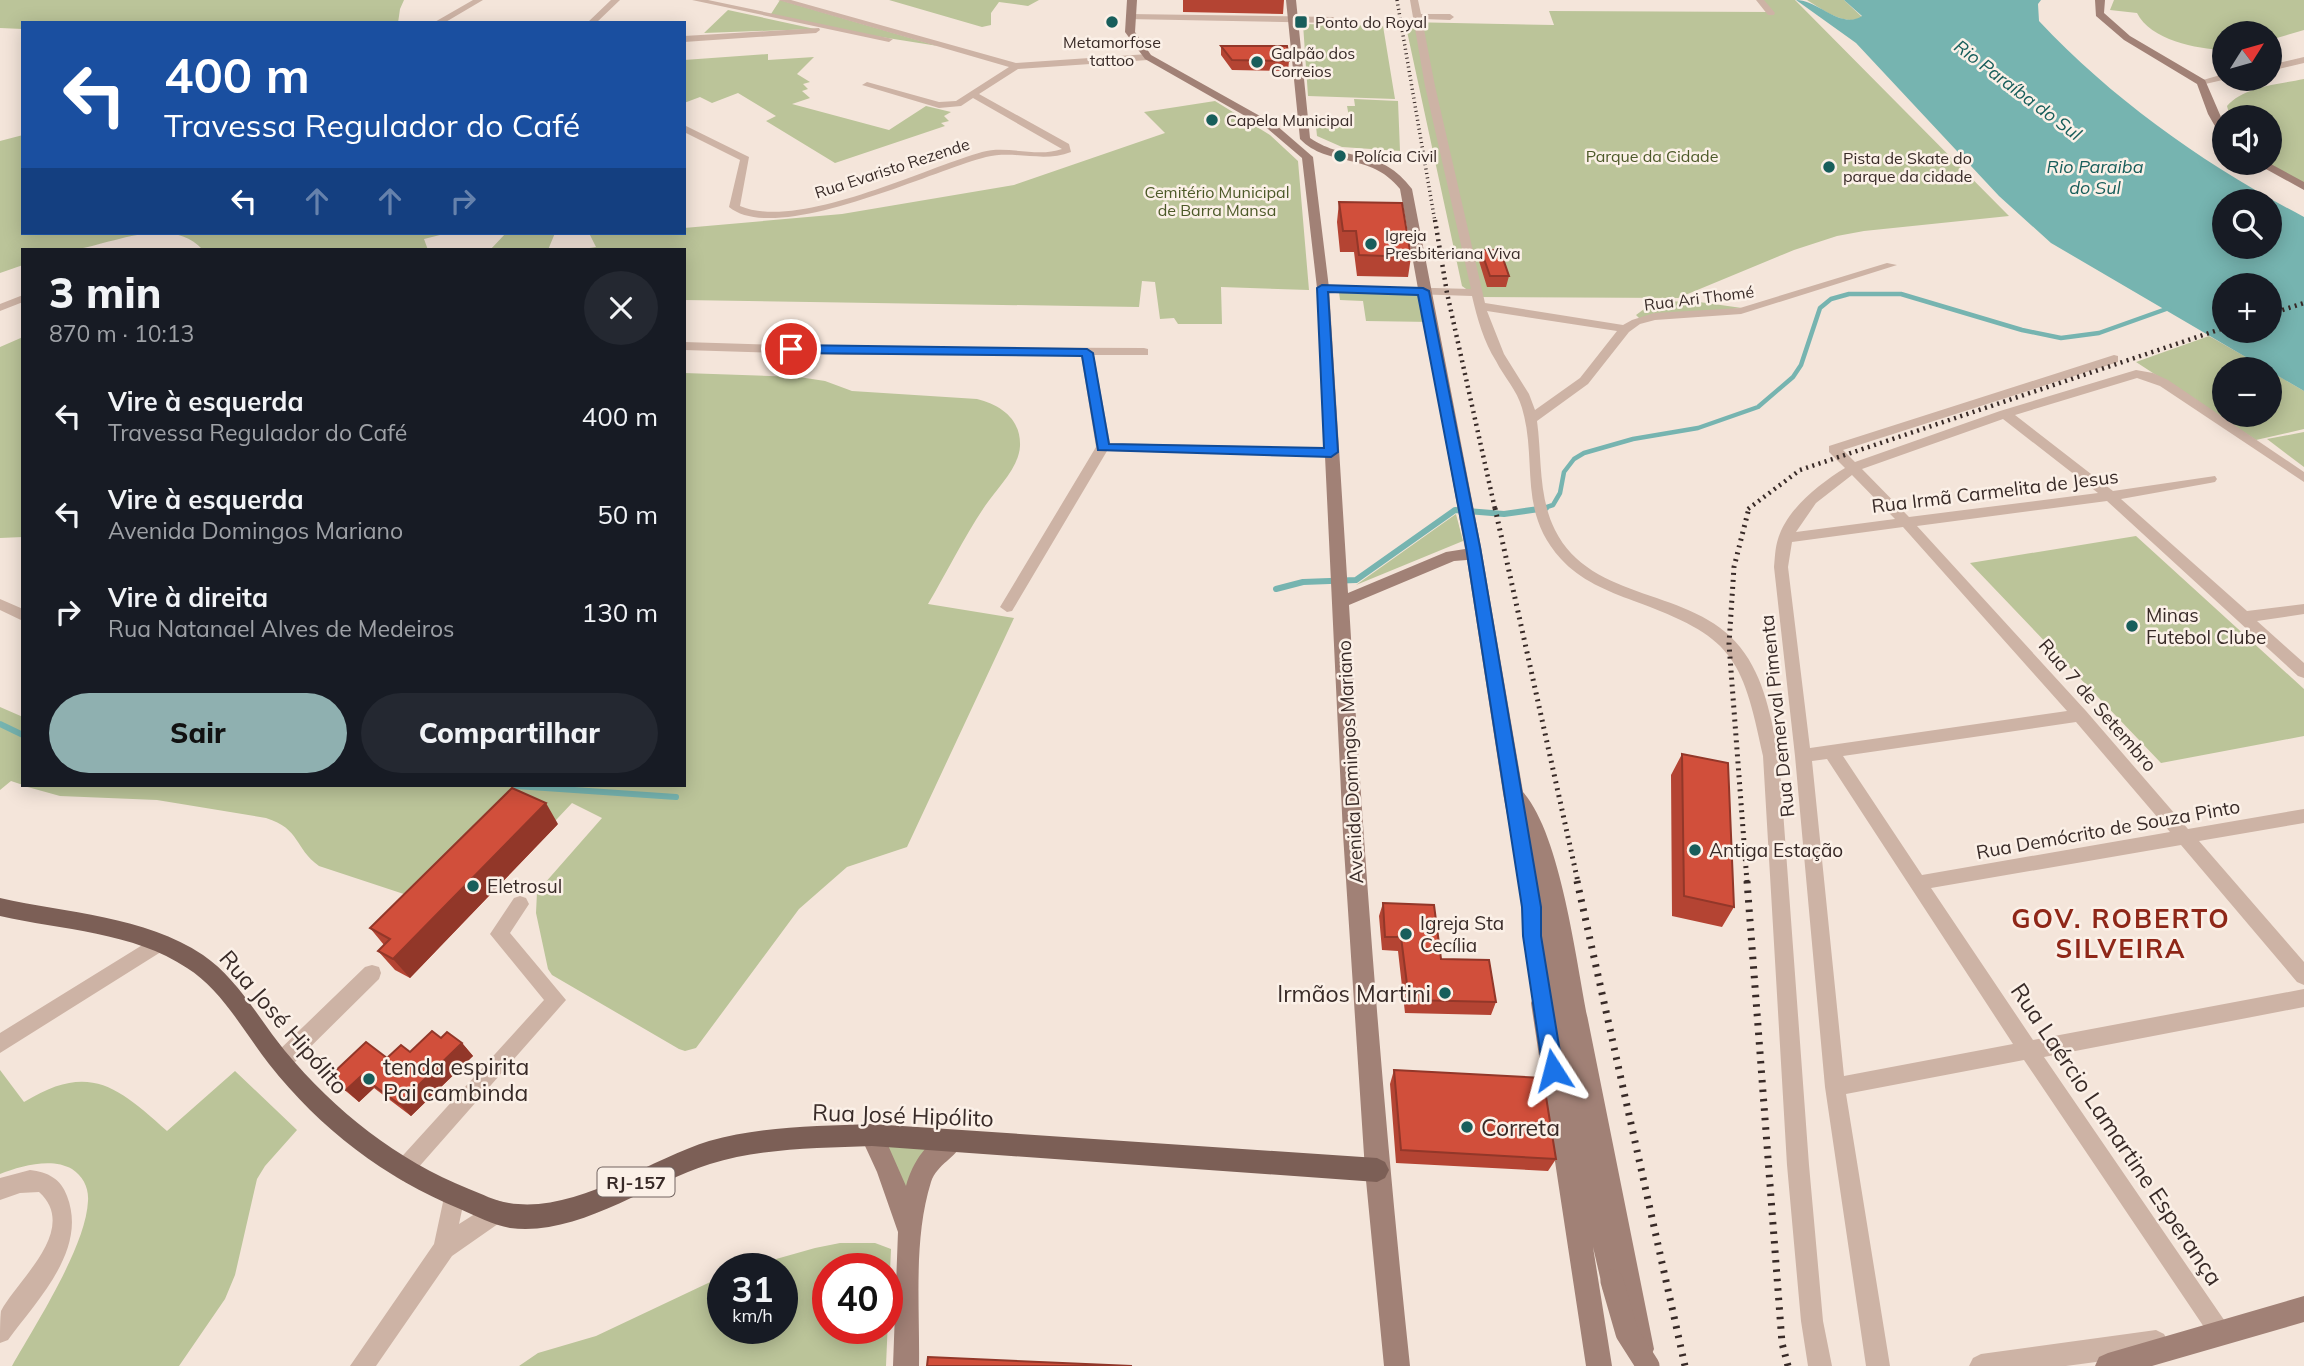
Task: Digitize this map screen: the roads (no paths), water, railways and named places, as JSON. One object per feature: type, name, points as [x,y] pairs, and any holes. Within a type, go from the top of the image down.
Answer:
[{"type":"main road","points":[[1132,0],[1130,32],[1148,57],[1279,133],[1307,158],[1312,151],[1324,149]]},
{"type":"main road","points":[[1292,0],[1295,116],[1305,139],[1324,149],[1372,162],[1391,172],[1404,185],[1474,554],[1532,907],[1619,1308],[1628,1333],[1646,1366]]},
{"type":"main road","points":[[2100,0],[2099,14],[2112,26],[2201,82],[2212,109]]},
{"type":"main road","points":[[1253,117],[1268,121],[1295,116]]},
{"type":"main road","name":"Avenida Domingos Mariano","points":[[1307,158],[1322,288],[1353,834],[1377,1170],[1397,1366]]},
{"type":"main road","points":[[2282,175],[2304,187]]},
{"type":"main road","points":[[1341,598],[1443,559],[1474,554]]},
{"type":"main road","points":[[1511,791],[1525,808],[1538,835],[1559,926],[1646,1366]]},
{"type":"main road","name":"Rua José Hipólito","points":[[0,907],[107,929],[185,954],[219,982],[281,1062],[338,1122],[403,1170],[454,1196],[513,1216],[558,1213],[699,1156],[753,1142],[872,1135],[1377,1170]]},
{"type":"main road","points":[[1532,907],[1532,936],[1599,1366]]},
{"type":"main road","points":[[872,1135],[888,1168],[910,1233]]},
{"type":"main road","points":[[907,1356],[910,1233],[924,1168],[933,1156],[952,1140]]},
{"type":"main road","points":[[2108,1366],[2304,1309]]},
{"type":"street","points":[[441,21],[479,0]]},
{"type":"street","points":[[593,21],[616,0]]},
{"type":"street","points":[[696,0],[974,55]]},
{"type":"street","points":[[771,14],[781,0],[1016,66],[1148,57]]},
{"type":"street","points":[[1415,0],[1430,86],[1478,299],[1491,341],[1527,403],[1531,419],[1534,484],[1539,510],[1560,549],[1573,563],[1595,579],[1681,612],[1722,636],[1744,661],[1758,693],[1771,756],[1800,1178],[1812,1321],[1820,1366]]},
{"type":"street","points":[[1760,0],[1771,13]]},
{"type":"street","points":[[1418,16],[1450,16]]},
{"type":"street","points":[[1129,17],[1334,20]]},
{"type":"street","points":[[686,39],[832,29]]},
{"type":"street","points":[[2282,65],[2304,60]]},
{"type":"street","points":[[867,85],[942,106],[958,104],[1016,66]]},
{"type":"street","points":[[2201,82],[2212,80]]},
{"type":"street","name":"Rua Evaristo Rezende","points":[[687,133],[745,159],[734,207],[744,215],[756,217],[828,207],[986,155],[1003,152],[1055,154],[1068,150],[1066,146],[972,94]]},
{"type":"street","name":"Rua Ari Thomé","points":[[1322,288],[1447,293],[1625,329],[1636,322],[1654,317],[1751,309],[1891,265]]},
{"type":"street","points":[[0,308],[21,299]]},
{"type":"street","points":[[1531,419],[1584,381],[1625,329]]},
{"type":"street","points":[[686,346],[1144,352]]},
{"type":"street","points":[[1007,607],[1102,447],[1103,437],[1087,353]]},
{"type":"street","name":"Rua 7 de Setembro","points":[[2114,359],[1834,449],[1855,467],[1905,521],[2080,715],[2304,976]]},
{"type":"street","name":"Rua Demerval Pimenta","points":[[1878,1366],[1835,1087],[1803,756],[1781,567],[1785,538],[1811,500],[1831,482],[1855,467],[2006,414],[2136,374],[2164,383],[2304,478]]},
{"type":"street","points":[[2006,414],[2110,496],[2304,672]]},
{"type":"street","points":[[1102,447],[1331,452]]},
{"type":"street","name":"Rua Irmã Carmelita de Jesus","points":[[1785,538],[2110,496],[2210,479]]},
{"type":"street","points":[[0,604],[21,615]]},
{"type":"street","points":[[2245,617],[2304,609]]},
{"type":"street","points":[[1803,756],[2080,715]]},
{"type":"street","name":"Rua Laércio Lamartine Esperança","points":[[1832,753],[2029,1051],[2222,1333]]},
{"type":"street","name":"Rua Demócrito de Souza Pinto","points":[[1918,883],[2304,816]]},
{"type":"street","points":[[403,1170],[556,1000],[499,934],[520,904]]},
{"type":"street","points":[[0,1045],[158,944]]},
{"type":"street","points":[[281,1062],[372,973]]},
{"type":"street","points":[[1835,1087],[2304,998]]},
{"type":"street","points":[[0,1189],[28,1181],[42,1182],[53,1187],[59,1200],[62,1219],[56,1249],[0,1332]]},
{"type":"street","points":[[444,1248],[454,1196]]},
{"type":"street","points":[[362,1366],[444,1248],[496,1212]]},
{"type":"street","points":[[1980,1366],[2222,1333]]},
{"type":"water","name":"Rio Paraiba do Sul","points":[[1796,0],[1813,4],[1838,17],[1854,19],[1862,16],[1844,0],[2041,0],[2038,4],[2039,21],[2099,79],[2164,130],[2212,163],[2212,175],[2230,175],[2254,189],[2212,189],[2212,259],[2282,259],[2282,205],[2304,217],[2304,391],[2282,378],[2282,357],[2246,357],[2222,343],[2282,343],[2282,273],[2212,273],[2212,337],[2051,243],[1999,196],[1856,43]]},
{"type":"waterway","points":[[1542,508],[1553,505],[1560,493],[1564,472],[1574,459],[1584,453],[1633,439],[1698,428],[1758,407],[1793,377],[1801,365],[1820,308],[1831,299],[1849,294],[1901,294],[2022,330],[2061,338],[2099,333],[2169,308]]},
{"type":"waterway","points":[[1276,589],[1303,582],[1356,580],[1455,510],[1504,514],[1542,508]]},
{"type":"waterway","points":[[0,724],[21,734]]},
{"type":"waterway","points":[[531,787],[676,797]]},
{"type":"railway","points":[[1397,0],[1435,222]]},
{"type":"railway","points":[[1435,220],[1447,293],[1495,509]]},
{"type":"railway","points":[[2282,310],[2304,303]]},
{"type":"railway","points":[[1749,508],[1800,470],[2212,332]]},
{"type":"railway","points":[[1495,508],[1578,882]]},
{"type":"railway","points":[[1747,882],[1729,644],[1734,567],[1749,508]]},
{"type":"railway","points":[[1577,881],[1685,1366]]},
{"type":"railway","points":[[1747,881],[1782,1343],[1788,1366]]},
{"type":"place","name":"Metamorfose tattoo","points":[[1112,22]]},
{"type":"place","name":"Ponto do Royal","points":[[1301,22]]},
{"type":"place","name":"Galpão dos Correios","points":[[1257,62]]},
{"type":"place","name":"Capela Municipal","points":[[1212,120]]},
{"type":"place","name":"Polícia Civil","points":[[1340,156]]},
{"type":"place","name":"Pista de Skate do parque da cidade","points":[[1829,167]]},
{"type":"place","name":"Igreja Presbiteriana Viva","points":[[1371,244]]},
{"type":"place","name":"Minas Futebol Clube","points":[[2132,626]]},
{"type":"place","name":"Antiga Estação","points":[[1695,850]]},
{"type":"place","name":"Eletrosul","points":[[473,886]]},
{"type":"place","name":"Igreja Sta Cecília","points":[[1406,934]]},
{"type":"place","name":"Irmãos Martini","points":[[1445,993]]},
{"type":"place","name":"tenda espirita Pai cambinda","points":[[369,1079]]},
{"type":"place","name":"Correta","points":[[1467,1127]]},
{"type":"district","name":"GOV. ROBERTO SILVEIRA","points":[[2121,933]]},
{"type":"water label","name":"Rio Paraíba do Sul","points":[[2018,90]]},
{"type":"park label","name":"Parque da Cidade","points":[[1652,156]]},
{"type":"park label","name":"Cemitério Municipal de Barra Mansa","points":[[1217,201]]}]
